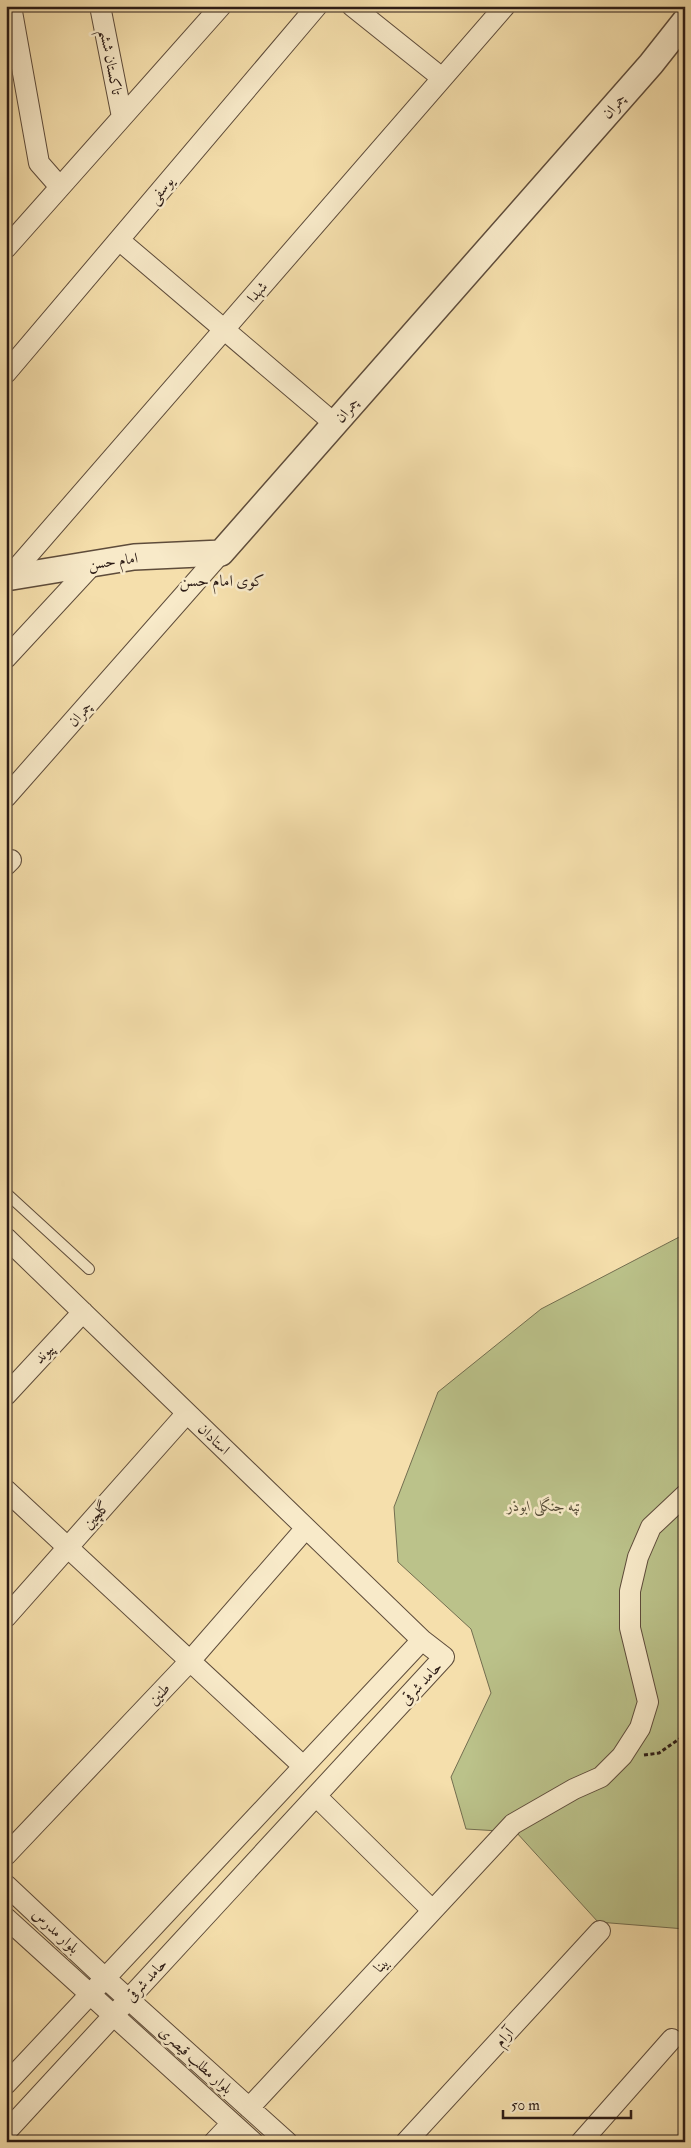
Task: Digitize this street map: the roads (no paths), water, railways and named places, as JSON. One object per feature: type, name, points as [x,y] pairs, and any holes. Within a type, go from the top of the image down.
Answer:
[{"type":"street","points":[[11,6],[39,163],[60,187]]},
{"type":"street","name":"تاکستان ششم","points":[[100,6],[122,117]]},
{"type":"street","name":"یوسفی","points":[[6,373],[317,6]]},
{"type":"street","points":[[352,6],[442,78]]},
{"type":"street","name":"شهدا","points":[[8,578],[505,6]]},
{"type":"street","points":[[6,248],[122,117],[213,10]]},
{"type":"street","name":"چمران","points":[[6,797],[644,72],[685,21]]},
{"type":"street","points":[[119,240],[335,424]]},
{"type":"street","name":"امام حسن","points":[[8,578],[134,557],[221,553]]},
{"type":"street","points":[[6,658],[94,563]]},
{"type":"street","name":"استادان","points":[[6,1238],[422,1640]]},
{"type":"street","name":"پیوند","points":[[6,1395],[82,1312]]},
{"type":"street","name":"گلچین","points":[[6,1617],[187,1413]]},
{"type":"street","points":[[6,1490],[303,1766]]},
{"type":"street","name":"بینا","points":[[249,2108],[513,1824],[574,1789],[601,1777],[618,1760],[640,1728],[648,1702],[630,1628],[630,1591],[638,1557],[651,1527],[685,1495]]},
{"type":"street","name":"طنین","points":[[6,1855],[190,1661],[306,1528]]},
{"type":"street","name":"حامد شرقی","points":[[6,2084],[422,1640],[444,1657],[6,2132]]},
{"type":"street","points":[[316,1796],[432,1910]]},
{"type":"street","name":"بلوار مدرس","points":[[6,1885],[105,1978]]},
{"type":"street","name":"بلوار مدرس","points":[[6,1918],[89,1995]]},
{"type":"street","name":"آرام","points":[[406,2142],[600,1931]]},
{"type":"street","name":"بلوار مطلب قیصری","points":[[105,1978],[287,2142]]},
{"type":"street","name":"بلوار مطلب قیصری","points":[[89,1995],[252,2142]]},
{"type":"street","points":[[581,2142],[672,2039]]},
{"type":"street","points":[[214,2142],[232,2124]]},
{"type":"lane","points":[[6,1194],[89,1269]]},
{"type":"district","name":"کوی امام حسن","points":[[222,580]]},
{"type":"park label","name":"تپه جنگلی ابوذر","points":[[544,1506]]}]
